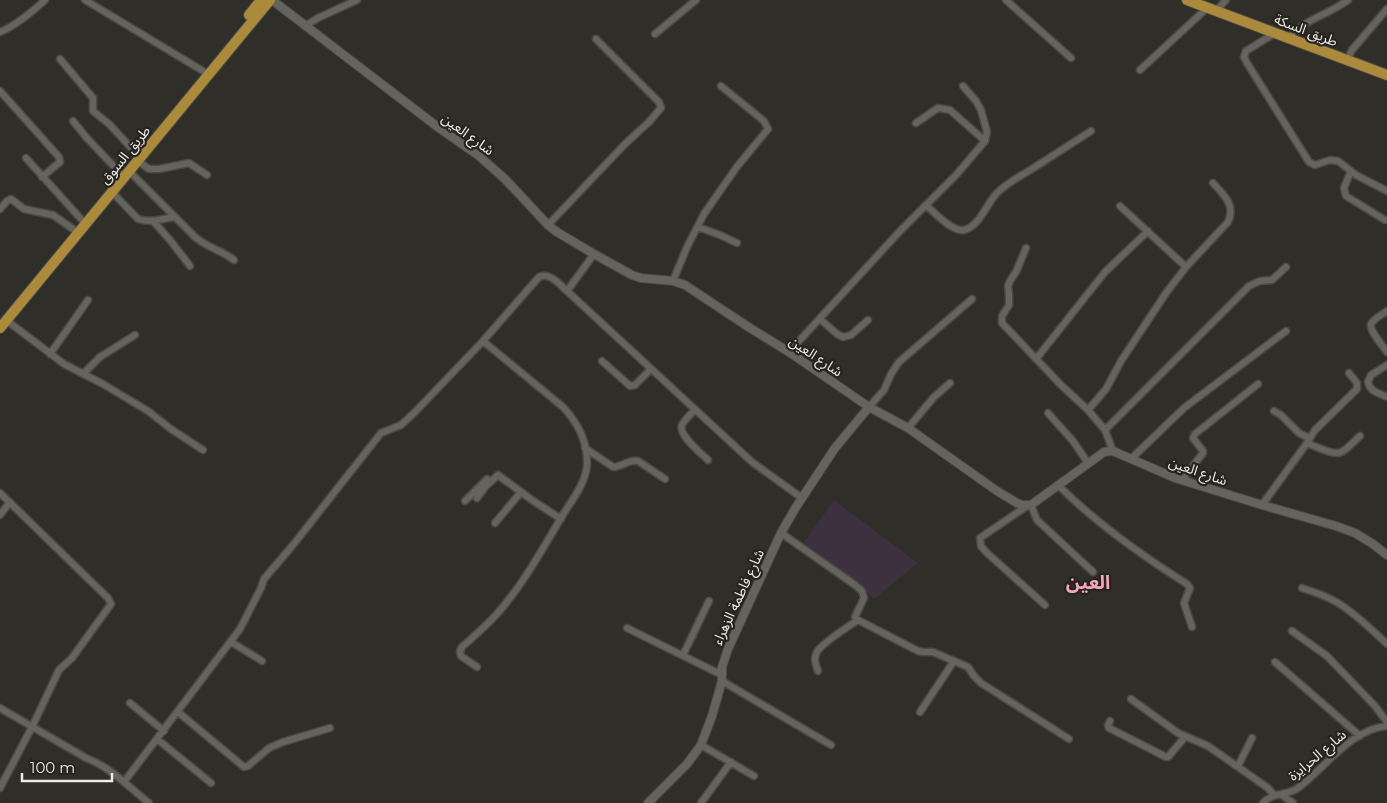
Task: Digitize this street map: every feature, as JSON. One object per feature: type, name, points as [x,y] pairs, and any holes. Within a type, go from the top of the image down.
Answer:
[{"type":"main road","name":"طريق السوق","points":[[137,157],[261,0]]},
{"type":"main road","name":"طريق السوق","points":[[2,322],[73,230],[271,0]]},
{"type":"main road","name":"طريق السكة","points":[[1192,1],[1387,75]]},
{"type":"main road","name":"طريق السوق","points":[[2,322],[112,192],[124,172]]},
{"type":"street","points":[[0,32],[30,14],[45,0]]},
{"type":"street","points":[[85,0],[203,72]]},
{"type":"street","name":"شارع العين","points":[[271,0],[484,161],[557,232],[632,275],[650,280],[673,281],[685,285],[789,352],[869,407],[908,428],[997,491],[1017,503],[1029,506]]},
{"type":"street","points":[[305,26],[357,0]]},
{"type":"street","points":[[655,34],[696,0]]},
{"type":"street","points":[[999,0],[1006,0],[1071,58]]},
{"type":"street","points":[[1140,70],[1226,0]]},
{"type":"street","points":[[1288,38],[1304,25],[1348,0]]},
{"type":"street","points":[[1347,60],[1352,50],[1387,9]]},
{"type":"street","points":[[1275,33],[1246,52],[1244,57],[1309,162],[1315,165],[1334,160],[1351,172],[1387,191]]},
{"type":"street","points":[[548,225],[624,144],[649,122],[661,108],[659,102],[596,39]]},
{"type":"street","points":[[60,59],[93,98],[93,111],[109,124],[149,169],[189,163],[207,175]]},
{"type":"street","points":[[673,281],[704,214],[736,168],[768,128],[764,121],[722,86]]},
{"type":"street","points":[[789,352],[889,243],[957,174],[985,141],[987,132],[981,110],[963,86]]},
{"type":"street","points":[[0,91],[60,157],[60,162],[42,177]]},
{"type":"street","points":[[916,123],[938,108],[950,110],[985,141]]},
{"type":"street","points":[[73,121],[91,144],[184,227],[204,244],[225,253],[234,260]]},
{"type":"street","points":[[926,205],[953,228],[961,230],[970,228],[980,218],[994,197],[1008,184],[1091,131]]},
{"type":"street","points":[[26,158],[82,220]]},
{"type":"street","points":[[1351,172],[1344,188],[1346,196],[1385,220]]},
{"type":"street","points":[[1088,410],[1106,389],[1142,328],[1166,293],[1186,267],[1225,226],[1230,218],[1230,204],[1213,183]]},
{"type":"street","points":[[112,192],[138,219],[153,221],[174,217]]},
{"type":"street","points":[[0,209],[6,201],[11,199],[24,209],[53,215],[73,230]]},
{"type":"street","points":[[1120,206],[1186,267]]},
{"type":"street","points":[[153,221],[190,266]]},
{"type":"street","points":[[698,227],[737,243]]},
{"type":"street","points":[[1036,359],[1105,272],[1148,231]]},
{"type":"street","points":[[1026,248],[1008,286],[1010,295],[1009,305],[1002,316],[1002,323],[1088,410],[1105,430],[1112,451],[1104,452],[1088,462],[1029,506],[980,538],[981,546],[987,554],[1044,605]]},
{"type":"street","points":[[567,291],[594,254]]},
{"type":"street","points":[[1105,430],[1249,286],[1260,281],[1272,280],[1286,267]]},
{"type":"street","points":[[124,782],[240,630],[264,579],[294,545],[382,433],[401,425],[482,341],[538,277],[551,278],[567,291],[752,462],[802,498]]},
{"type":"street","points":[[869,407],[884,390],[891,374],[900,362],[972,299]]},
{"type":"street","points":[[50,354],[88,300]]},
{"type":"street","points":[[1387,311],[1372,322],[1371,326],[1387,352]]},
{"type":"street","points":[[820,319],[842,337],[851,335],[868,320]]},
{"type":"street","points":[[2,322],[64,364],[148,410],[203,450]]},
{"type":"street","points":[[1131,459],[1184,408],[1286,330]]},
{"type":"street","points":[[83,374],[100,357],[135,335]]},
{"type":"street","points":[[477,667],[461,656],[460,651],[462,647],[496,615],[528,573],[579,489],[587,465],[580,430],[572,416],[482,341]]},
{"type":"street","points":[[602,361],[630,386],[635,385],[651,369]]},
{"type":"street","points":[[1387,365],[1371,375],[1368,382],[1373,391],[1387,397]]},
{"type":"street","points":[[1262,505],[1318,426],[1356,389],[1357,383],[1349,373]]},
{"type":"street","points":[[908,428],[934,397],[950,383]]},
{"type":"street","points":[[1182,480],[1203,453],[1203,450],[1194,441],[1194,434],[1258,384]]},
{"type":"street","name":"شارع فاطمة الزهراء","points":[[648,803],[687,764],[701,745],[712,716],[728,648],[782,533],[802,498],[836,448],[869,407]]},
{"type":"street","points":[[695,410],[682,425],[681,430],[685,438],[708,460]]},
{"type":"street","points":[[1274,411],[1281,415],[1308,441],[1333,453],[1343,451],[1360,436]]},
{"type":"street","points":[[1048,413],[1073,441],[1088,462]]},
{"type":"street","points":[[585,448],[613,467],[619,467],[633,460],[638,461],[665,479]]},
{"type":"street","name":"شارع العين","points":[[1112,451],[1182,480],[1356,533],[1387,555]]},
{"type":"street","points":[[465,501],[495,473],[561,519]]},
{"type":"street","points":[[476,498],[498,475]]},
{"type":"street","points":[[1058,485],[1089,514],[1125,543],[1187,584],[1190,588],[1184,603],[1192,627]]},
{"type":"street","points":[[495,523],[521,492]]},
{"type":"street","points":[[0,493],[108,598],[111,604],[72,658],[59,670],[0,788]]},
{"type":"street","points":[[0,514],[10,502]]},
{"type":"street","points":[[1029,506],[1037,520],[1093,572]]},
{"type":"street","points":[[782,533],[862,591],[864,602],[855,617],[858,620],[918,651],[934,652],[954,660],[968,668],[981,682],[1069,739]]},
{"type":"street","points":[[1302,588],[1331,599],[1342,606],[1387,644]]},
{"type":"street","points":[[683,655],[709,601]]},
{"type":"street","points":[[818,671],[814,660],[817,651],[838,633],[858,620]]},
{"type":"street","points":[[627,628],[683,655],[831,745]]},
{"type":"street","points":[[1292,631],[1327,656],[1375,706],[1387,722]]},
{"type":"street","points":[[231,642],[262,661]]},
{"type":"street","points":[[920,712],[954,660]]},
{"type":"street","points":[[1274,662],[1360,736]]},
{"type":"street","points":[[1131,699],[1184,737],[1208,746],[1278,795],[1293,803]]},
{"type":"street","points":[[130,702],[164,731]]},
{"type":"street","points":[[1,711],[92,760],[124,782],[149,803]]},
{"type":"street","points":[[178,712],[244,767],[248,766],[269,748],[330,728]]},
{"type":"street","points":[[1110,721],[1109,728],[1166,757],[1184,737]]},
{"type":"street","name":"شارع الحرايزة","points":[[1264,803],[1267,798],[1294,791],[1312,778],[1344,746],[1375,728],[1387,726]]},
{"type":"street","points":[[1238,766],[1252,738]]},
{"type":"street","points":[[158,739],[211,783]]},
{"type":"street","points":[[701,745],[754,776]]},
{"type":"street","points":[[701,803],[731,762]]},
{"type":"shaded area","points":[[834,500],[918,563],[874,599],[802,545]]},
{"type":"district","name":"العين","points":[[1088,582]]}]
